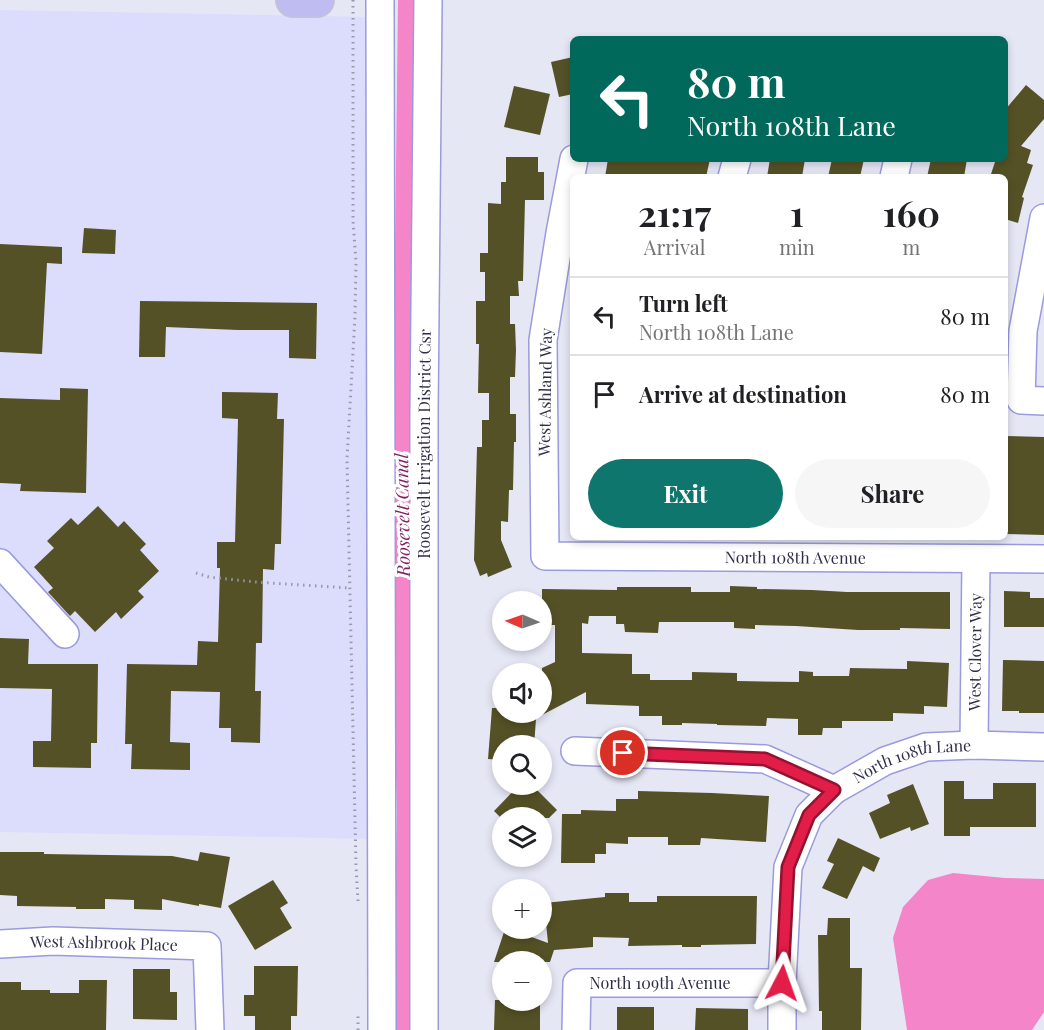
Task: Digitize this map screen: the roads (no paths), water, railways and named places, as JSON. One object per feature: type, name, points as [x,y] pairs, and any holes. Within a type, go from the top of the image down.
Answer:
[{"type":"main road","points":[[293,0],[317,0]]},
{"type":"street","points":[[380,0],[382,1030]]},
{"type":"street","name":"Roosevelt Irrigation District Csr","points":[[424,1030],[424,413],[428,0]]},
{"type":"street","name":"West Ashland Way","points":[[545,556],[543,340],[570,180]]},
{"type":"street","points":[[1044,218],[1023,331],[1021,400],[1044,401]]},
{"type":"street","name":"North 108th Avenue","points":[[545,556],[700,547],[859,548],[976,559],[1044,560]]},
{"type":"street","name":"West Clover Way","points":[[974,745],[976,559]]},
{"type":"street","points":[[0,563],[65,634]]},
{"type":"street","name":"North 108th Lane","points":[[575,751],[765,759],[834,790],[885,761],[926,747],[974,745],[1044,747]]},
{"type":"street","points":[[782,1030],[788,867],[809,815],[834,790]]},
{"type":"street","name":"West Ashbrook Place","points":[[0,944],[53,941],[207,946],[210,1030]]},
{"type":"street","name":"North 109th Avenue","points":[[576,1030],[577,983],[782,983]]},
{"type":"waterway","name":"Roosevelt Canal","points":[[402,1030],[406,812],[403,701],[402,416],[407,0]]}]
